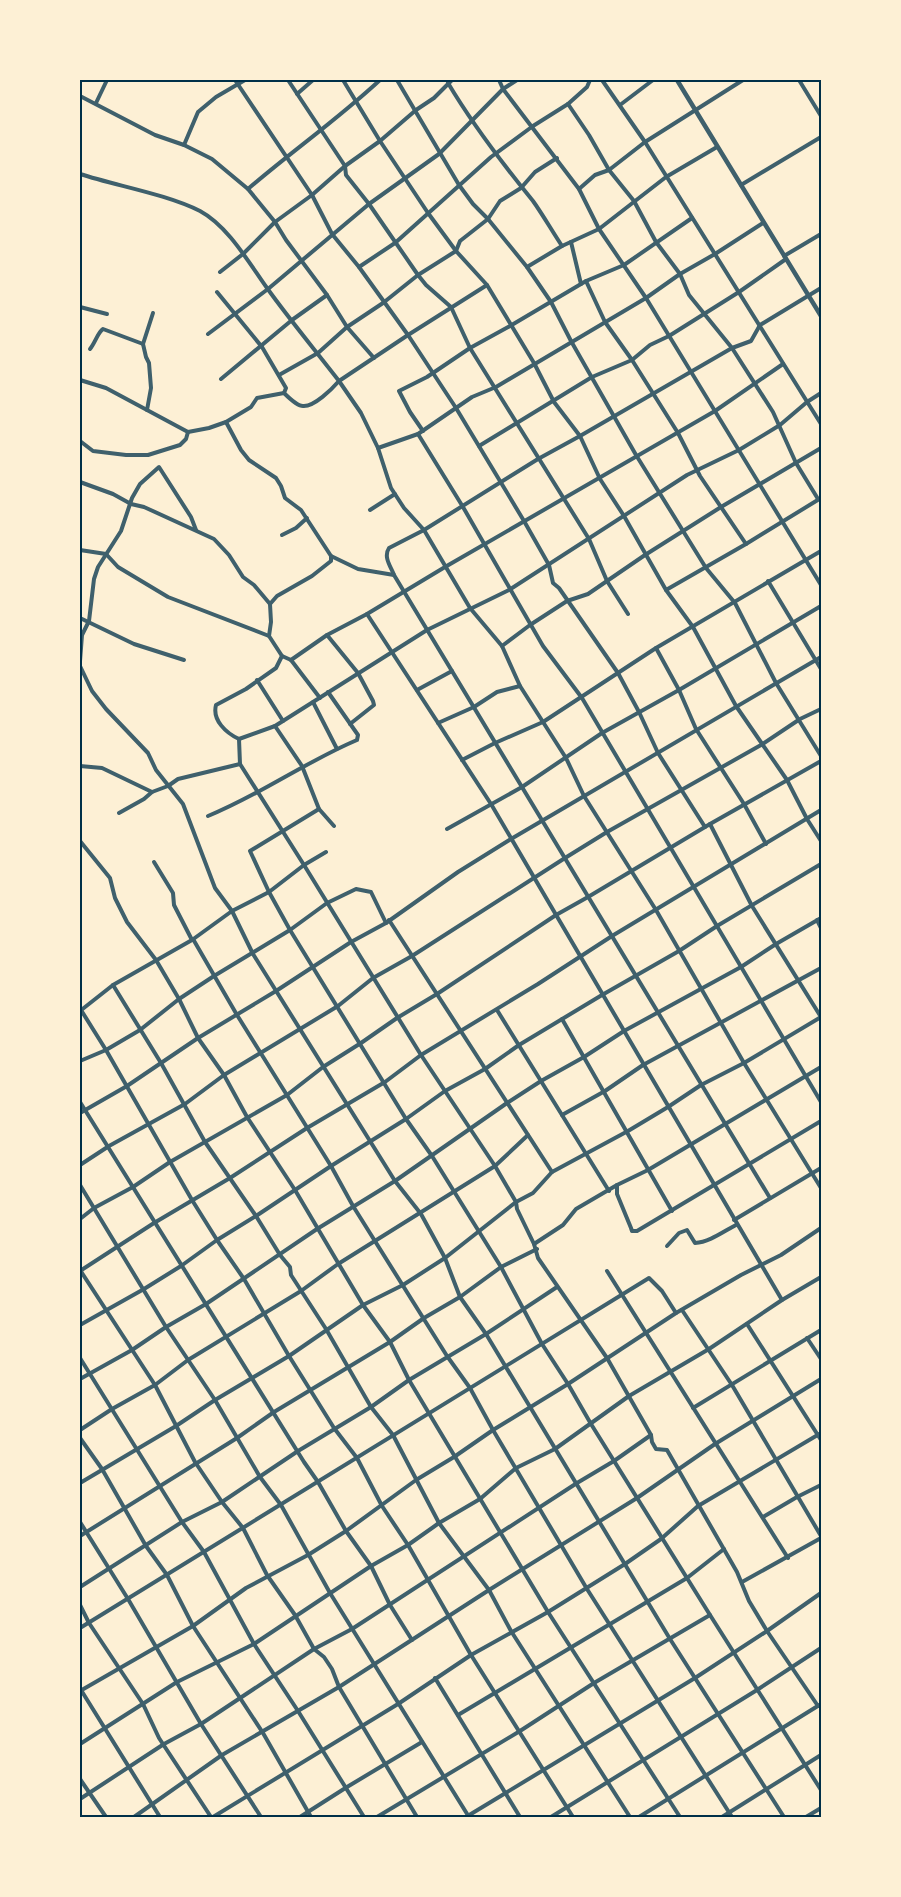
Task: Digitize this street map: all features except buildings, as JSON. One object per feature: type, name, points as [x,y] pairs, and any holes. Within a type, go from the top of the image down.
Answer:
[{"type":"street","points":[[96,103],[108,80]]},
{"type":"street","points":[[235,80],[312,195],[332,234],[359,267],[383,303],[408,335],[456,408],[549,565],[553,583],[559,588],[618,673],[658,753],[704,827]]},
{"type":"street","points":[[184,145],[198,112],[216,97],[245,80]]},
{"type":"street","points":[[288,80],[345,166],[346,175],[369,204],[395,244],[426,285],[451,307],[470,348],[589,539],[607,581],[628,614]]},
{"type":"street","points":[[297,94],[313,80]]},
{"type":"street","points":[[343,80],[380,141],[428,213],[456,251],[487,285],[534,363],[554,402],[580,436],[600,478],[666,590],[693,627],[736,706],[761,745],[787,780],[807,819],[821,840]]},
{"type":"street","points":[[248,189],[285,157],[356,103],[380,80]]},
{"type":"street","points":[[397,80],[459,185],[527,267],[551,302],[636,455],[706,568],[735,603],[776,683],[800,719],[821,756]]},
{"type":"street","points":[[499,80],[503,89],[579,189],[600,229],[646,298],[821,585]]},
{"type":"street","points":[[208,334],[268,289],[300,260],[369,204],[439,154],[503,89],[517,80]]},
{"type":"street","points":[[359,267],[395,244],[496,154],[533,126],[568,104],[588,87],[590,80]]},
{"type":"street","points":[[602,80],[645,142],[821,424]]},
{"type":"street","points":[[620,105],[652,80]]},
{"type":"street","points":[[677,80],[821,316]]},
{"type":"street","points":[[579,189],[595,174],[609,170],[645,142],[743,80]]},
{"type":"street","points":[[799,80],[821,116]]},
{"type":"street","points":[[220,272],[243,254],[275,222],[312,195],[345,166],[380,141],[416,110],[434,98],[450,81],[471,120],[533,202],[562,246]]},
{"type":"street","points":[[80,96],[155,135],[184,145],[212,159],[248,189],[275,222],[348,327],[374,358]]},
{"type":"street","points":[[568,104],[609,170],[634,201],[656,242],[680,274],[689,294],[732,348],[754,382],[780,425],[796,463],[820,499],[783,523],[666,590]]},
{"type":"street","points":[[741,185],[821,137]]},
{"type":"street","points":[[527,267],[562,246],[600,229],[666,177],[717,147]]},
{"type":"street","points":[[279,375],[318,353],[348,327],[383,303],[418,275],[456,251],[460,241],[488,219],[500,201],[521,188],[534,172],[557,158]]},
{"type":"street","points":[[80,174],[164,199],[200,212],[215,222],[243,254],[339,381],[361,413],[378,448],[391,488],[404,508],[424,530],[470,608],[502,646],[520,686],[566,758],[584,796],[656,910],[744,1063],[821,1188]]},
{"type":"street","points":[[692,218],[624,265],[583,282],[470,348],[419,381],[399,391],[509,590],[543,646],[582,698],[821,1102]]},
{"type":"street","points":[[378,448],[421,432],[472,398],[496,387],[646,298],[680,274],[715,254],[763,222]]},
{"type":"street","points":[[479,446],[554,402],[592,377],[632,360],[650,345],[669,336],[738,292],[821,234]]},
{"type":"street","points":[[571,242],[583,282],[605,322],[653,393],[678,433],[698,471],[746,544]]},
{"type":"street","points":[[80,380],[106,388],[188,432],[226,422],[251,407],[257,398],[284,393],[300,406],[304,406],[330,391],[339,381],[408,335],[487,285]]},
{"type":"street","points":[[770,1198],[394,575],[386,557],[386,552],[388,548],[463,507],[538,459],[732,348],[751,341],[760,325],[821,288]]},
{"type":"street","points":[[218,292],[262,346],[286,388],[284,393]]},
{"type":"street","points":[[221,379],[292,320],[327,295]]},
{"type":"street","points":[[80,307],[107,314]]},
{"type":"street","points":[[147,410],[151,388],[149,363],[143,344],[153,313]]},
{"type":"street","points":[[90,349],[96,342],[99,331],[103,329],[143,344]]},
{"type":"street","points":[[291,660],[328,634],[367,614],[445,566],[715,411],[754,382],[783,364]]},
{"type":"street","points":[[282,656],[276,668],[246,689],[216,705],[215,710],[228,734],[239,739],[275,726],[427,630],[509,590],[687,475],[738,450],[780,425],[807,402],[821,393]]},
{"type":"street","points":[[226,422],[241,450],[249,460],[276,478],[285,498],[294,503],[307,518],[331,556],[358,569],[394,575]]},
{"type":"street","points":[[80,441],[93,451],[135,456],[148,455],[180,445],[186,439],[188,432]]},
{"type":"street","points":[[502,646],[567,601],[588,594],[721,506],[821,448]]},
{"type":"street","points":[[80,661],[82,634],[89,621],[94,579],[98,567],[121,531],[130,504],[140,484],[159,467],[191,517],[196,530]]},
{"type":"street","points":[[80,482],[113,494],[130,504],[144,507],[214,540],[229,555],[243,578],[254,585],[270,604],[271,622],[269,636]]},
{"type":"street","points":[[370,510],[395,494]]},
{"type":"street","points":[[282,535],[296,528],[307,518]]},
{"type":"street","points":[[80,550],[106,554],[118,567],[168,597],[269,636],[282,656],[291,660],[320,698]]},
{"type":"street","points":[[462,760],[543,722],[656,648],[821,551]]},
{"type":"street","points":[[270,604],[277,596],[312,576],[331,560],[331,556]]},
{"type":"street","points":[[768,581],[792,624],[821,669]]},
{"type":"street","points":[[447,829],[522,787],[602,733],[821,606]]},
{"type":"street","points":[[367,614],[491,804],[782,1300]]},
{"type":"street","points":[[80,618],[134,644],[184,660]]},
{"type":"street","points":[[328,634],[358,673],[374,705],[350,724]]},
{"type":"street","points":[[656,648],[679,690],[696,729],[744,804],[766,844]]},
{"type":"street","points":[[80,1114],[198,1038],[315,967],[351,942],[387,922],[458,872],[511,839],[821,657]]},
{"type":"street","points":[[80,666],[92,691],[106,709],[148,753],[156,770],[183,804],[215,888],[232,912],[253,954],[395,1181],[421,1214],[445,1258],[460,1297],[506,1366],[670,1639],[784,1817]]},
{"type":"street","points":[[417,690],[452,671]]},
{"type":"street","points":[[257,680],[283,721]]},
{"type":"street","points":[[438,723],[474,707],[497,692],[520,686]]},
{"type":"street","points":[[208,816],[234,806],[302,766],[357,740],[358,735],[328,692]]},
{"type":"street","points":[[313,702],[337,749]]},
{"type":"street","points":[[80,1165],[109,1146],[185,1104],[224,1075],[338,1006],[373,978],[412,956],[565,858],[761,745],[800,719],[821,709]]},
{"type":"street","points":[[275,726],[302,766],[319,809],[334,826]]},
{"type":"street","points":[[239,739],[240,764],[257,793],[283,831],[421,1056],[495,1166],[516,1202],[517,1209],[534,1244],[538,1258],[607,1358],[651,1435],[656,1449],[667,1450],[742,1582],[749,1601],[767,1631],[820,1705],[639,1817]]},
{"type":"street","points":[[80,1219],[94,1208],[246,1116],[287,1095],[323,1067],[556,915],[704,827],[821,761]]},
{"type":"street","points":[[119,813],[144,799],[152,792],[168,786],[178,779],[240,764]]},
{"type":"street","points":[[80,766],[102,768],[152,792]]},
{"type":"street","points":[[319,809],[250,851],[269,892],[290,930],[362,1043],[406,1119],[432,1156],[501,1267],[542,1344],[636,1498],[821,1790]]},
{"type":"street","points":[[417,1817],[339,1687],[332,1669],[324,1657],[314,1648],[295,1615],[267,1575],[243,1528],[222,1502],[195,1462],[154,1385],[80,1271],[307,1128],[385,1082],[421,1056],[612,936],[821,810]]},
{"type":"street","points":[[80,1483],[289,1356],[363,1305],[403,1285],[445,1258],[516,1202],[533,1193],[552,1172],[668,1108],[701,1085],[744,1063],[821,1017],[752,906],[710,824]]},
{"type":"street","points":[[80,842],[110,878],[115,898],[121,911],[156,960],[179,999],[198,1038],[224,1075],[246,1116],[295,1190],[363,1305],[390,1342],[409,1380],[548,1612],[680,1817]]},
{"type":"street","points":[[326,852],[304,865],[269,892],[232,912],[193,939],[113,984],[81,1011],[106,1050],[192,1200],[244,1278],[289,1356],[334,1428],[357,1458],[382,1506],[408,1545],[471,1655],[573,1817]]},
{"type":"street","points":[[154,862],[173,893],[174,905],[237,1015],[331,1166],[353,1206],[447,1356],[470,1388],[587,1589],[732,1817]]},
{"type":"street","points":[[80,1325],[181,1266],[217,1240],[331,1166],[372,1142],[445,1091],[485,1069],[519,1045],[635,975],[679,951],[821,864]]},
{"type":"street","points":[[80,1061],[106,1050],[140,1030],[179,999],[253,954],[327,903],[356,889],[371,892],[387,922],[412,956],[552,1172]]},
{"type":"street","points":[[80,1378],[132,1350],[166,1327],[206,1304],[317,1229],[395,1181],[507,1102],[541,1081],[584,1057],[624,1031],[741,967],[819,919],[821,928]]},
{"type":"street","points":[[562,1115],[605,1091],[643,1065],[821,968]]},
{"type":"street","points":[[113,984],[185,1104],[205,1142],[256,1216],[280,1255],[290,1266],[291,1275],[326,1329],[371,1407],[393,1435],[439,1522],[489,1590],[511,1631],[630,1817]]},
{"type":"street","points":[[497,1010],[609,1191]]},
{"type":"street","points":[[562,1019],[628,1130],[648,1170],[672,1211]]},
{"type":"street","points":[[534,1244],[563,1225],[576,1209],[690,1146],[821,1067]]},
{"type":"street","points":[[80,1102],[109,1146],[154,1223],[318,1482],[346,1532],[371,1566],[390,1604],[412,1640]]},
{"type":"street","points":[[617,1186],[617,1194],[632,1231],[637,1231],[821,1121]]},
{"type":"street","points":[[80,1430],[154,1385],[188,1360],[226,1336],[301,1291],[338,1264],[455,1193],[495,1166],[528,1135]]},
{"type":"street","points":[[667,1246],[679,1233],[687,1230],[692,1241],[695,1243],[705,1242],[770,1198],[821,1168]]},
{"type":"street","points":[[80,1185],[166,1327],[215,1400],[260,1477],[281,1505],[330,1593],[468,1816],[695,1678],[821,1593]]},
{"type":"street","points":[[160,1817],[80,1690],[193,1626],[229,1599],[267,1575],[346,1532],[416,1480],[493,1430],[568,1384],[676,1313],[780,1255],[821,1228]]},
{"type":"street","points":[[80,1536],[195,1462],[237,1438],[274,1412],[390,1342],[424,1318],[460,1297],[501,1267],[536,1249]]},
{"type":"street","points":[[606,1271],[788,1558]]},
{"type":"street","points":[[80,1744],[177,1682],[254,1644],[371,1566],[408,1545],[439,1522],[480,1499],[516,1468],[555,1449],[629,1396],[709,1349],[782,1300],[821,1277]]},
{"type":"street","points":[[80,1628],[649,1278],[662,1291],[676,1313]]},
{"type":"street","points":[[80,1587],[182,1522],[222,1502],[298,1451],[371,1407],[409,1380],[486,1334],[557,1287]]},
{"type":"street","points":[[682,1310],[754,1420],[821,1537],[788,1558],[742,1582]]},
{"type":"street","points":[[747,1324],[819,1434],[821,1440]]},
{"type":"street","points":[[694,1408],[821,1330]]},
{"type":"street","points":[[807,1338],[821,1359]]},
{"type":"street","points":[[80,1358],[182,1522],[204,1552],[254,1644],[324,1750],[364,1817]]},
{"type":"street","points":[[134,1817],[222,1756],[339,1687],[523,1568],[599,1522],[715,1444],[821,1378]]},
{"type":"street","points":[[80,1605],[143,1704],[147,1716],[164,1744],[212,1817],[398,1704],[471,1655],[587,1589],[662,1538],[698,1506],[819,1434]]},
{"type":"street","points":[[80,1799],[127,1767],[200,1724],[314,1648],[352,1629],[463,1556],[614,1461],[651,1435]]},
{"type":"street","points":[[80,1438],[102,1469],[146,1546],[167,1575],[193,1626],[263,1733],[284,1773],[311,1817]]},
{"type":"street","points":[[763,1517],[821,1485]]},
{"type":"street","points":[[80,1522],[128,1599],[200,1724],[261,1817]]},
{"type":"street","points":[[458,1715],[687,1578],[724,1549]]},
{"type":"street","points":[[377,1817],[520,1731],[594,1683],[710,1615]]},
{"type":"street","points":[[551,1817],[793,1668],[821,1648]]},
{"type":"street","points":[[435,1678],[520,1817]]},
{"type":"street","points":[[300,1817],[422,1742]]},
{"type":"street","points":[[722,1817],[805,1764],[821,1756]]},
{"type":"street","points":[[80,1779],[88,1794],[106,1817]]},
{"type":"street","points":[[806,1817],[821,1808]]}]
